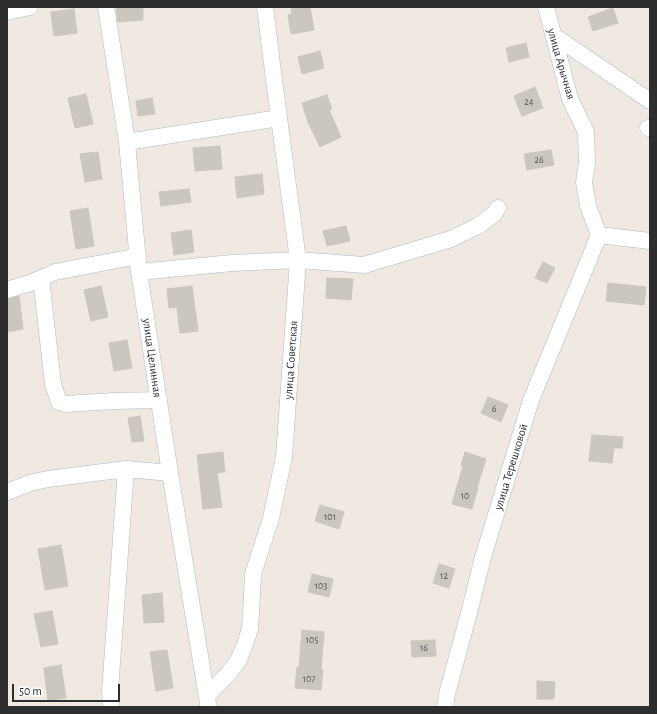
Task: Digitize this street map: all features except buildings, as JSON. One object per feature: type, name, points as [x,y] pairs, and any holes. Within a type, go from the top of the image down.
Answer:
[{"type":"street","points":[[7,12],[30,7]]},
{"type":"street","name":"улица Целинная","points":[[106,7],[127,142],[139,264],[170,473],[208,702]]},
{"type":"street","name":"улица Советская","points":[[208,702],[238,661],[250,629],[253,574],[272,518],[284,457],[298,260],[265,7]]},
{"type":"street","name":"улица Арычная","points":[[546,7],[570,99],[586,132],[587,163],[584,182],[588,206],[599,235]]},
{"type":"street","points":[[553,34],[650,101]]},
{"type":"street","points":[[127,142],[279,118]]},
{"type":"street","points":[[7,290],[30,283],[56,272],[139,264],[232,263],[298,260],[364,265],[451,239],[478,226],[494,214],[498,208]]},
{"type":"street","points":[[599,235],[650,241]]},
{"type":"street","name":"улица Терешковой","points":[[445,707],[447,694],[483,557],[531,400],[599,235]]},
{"type":"street","points":[[41,278],[53,384],[58,402],[65,404],[159,400]]},
{"type":"street","points":[[7,492],[30,483],[48,479],[126,468],[170,473]]},
{"type":"street","points":[[111,707],[110,691],[126,468]]}]
